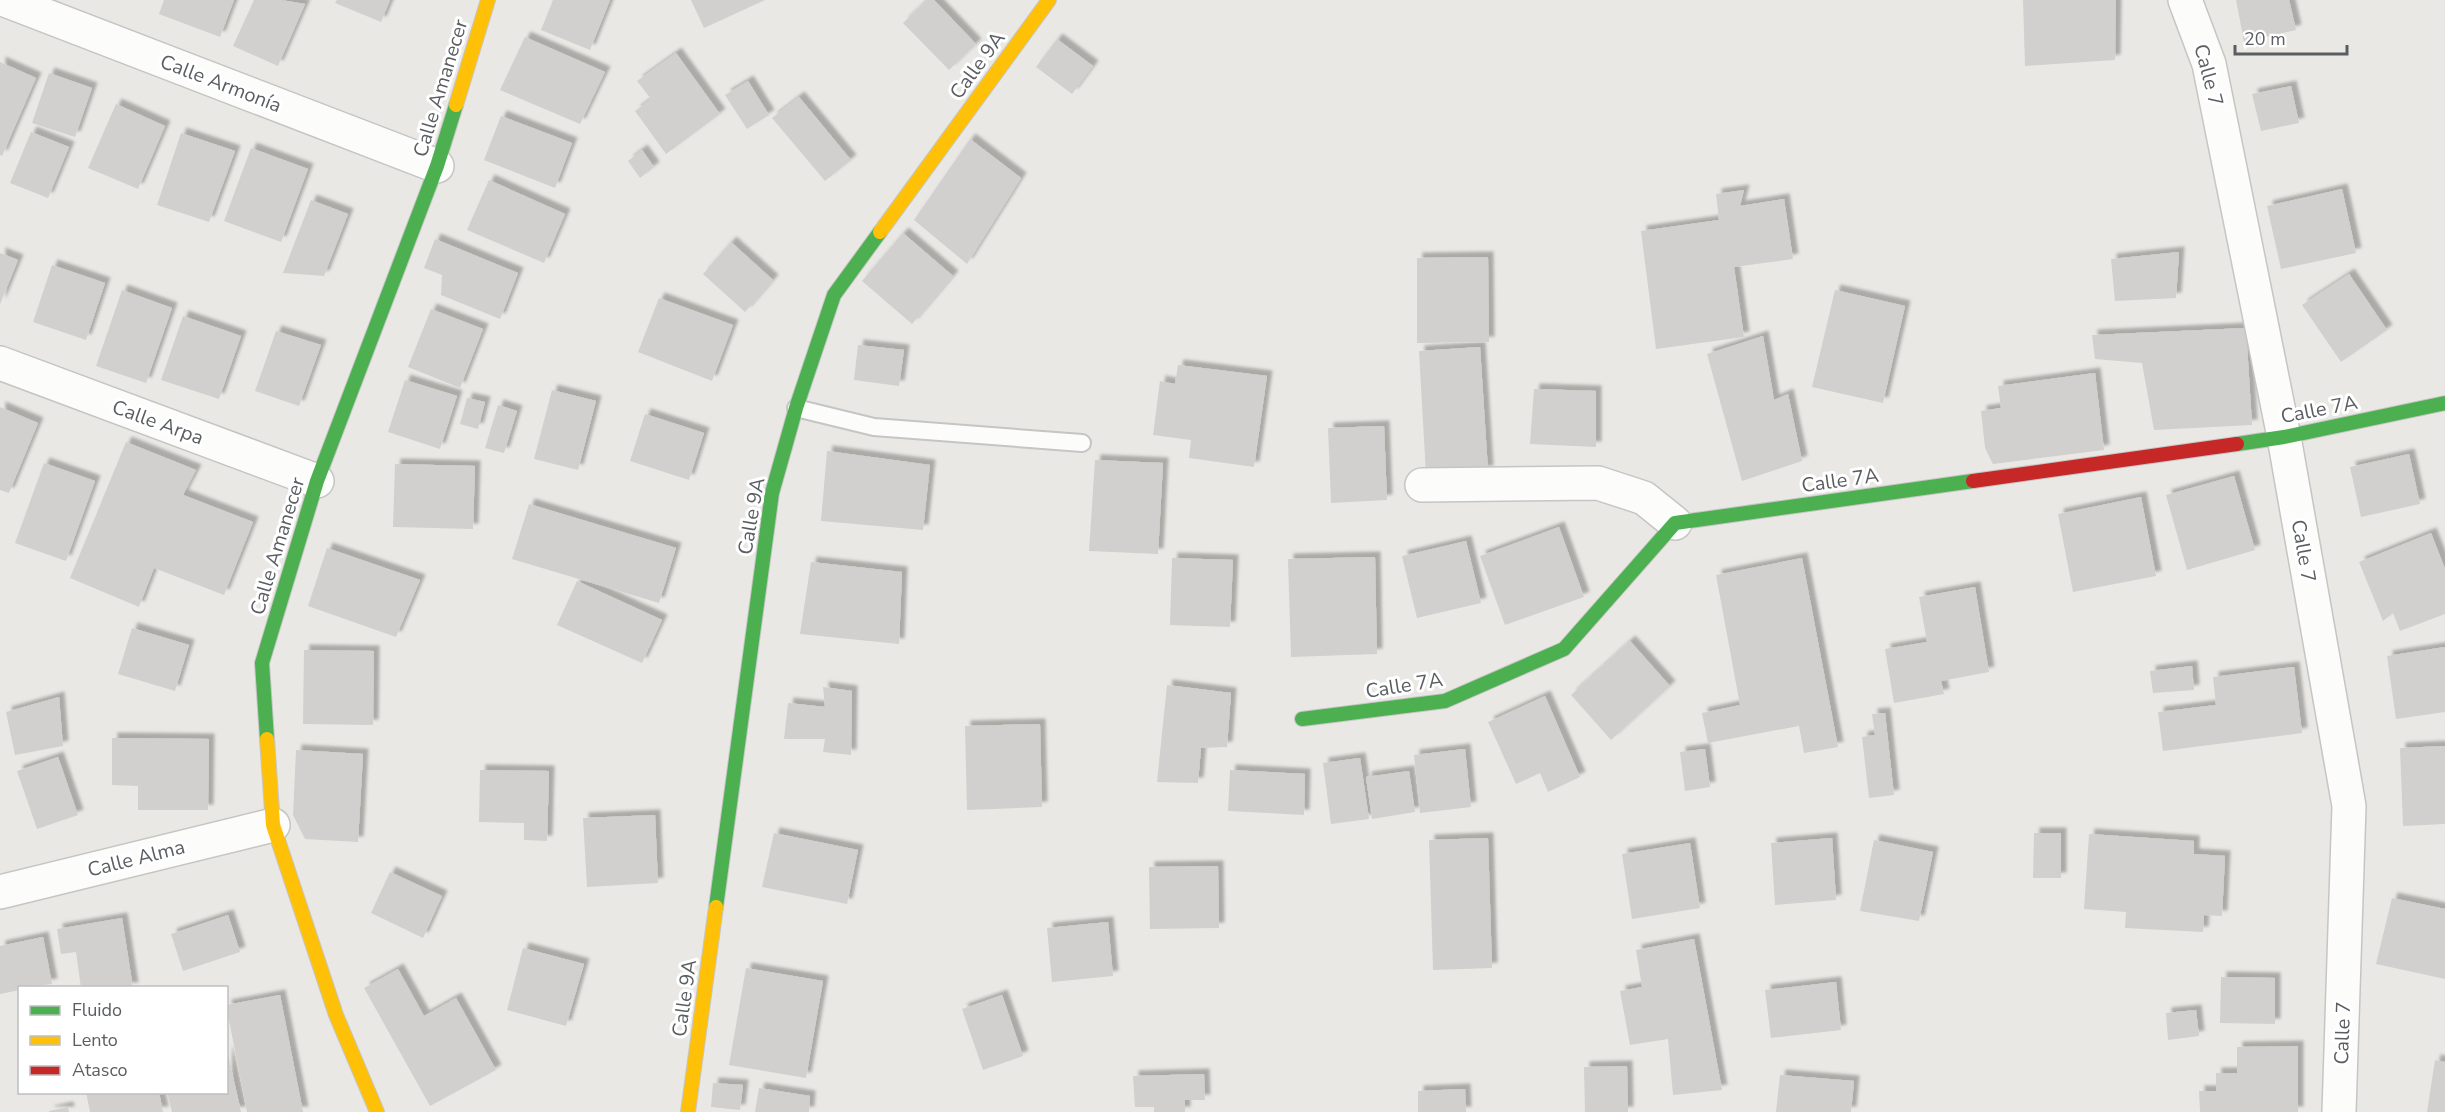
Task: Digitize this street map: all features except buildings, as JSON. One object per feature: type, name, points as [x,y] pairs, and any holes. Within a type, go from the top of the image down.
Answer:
[{"type":"street","name":"Calle Armonía","points":[[5,0],[437,166]]},
{"type":"street","name":"Calle Amanecer","points":[[377,1112],[336,1015],[273,825],[262,663],[317,481],[437,166],[488,0]]},
{"type":"street","name":"Calle 9A","points":[[688,1112],[770,505],[796,408],[834,295],[1049,0]]},
{"type":"street","name":"Calle 7","points":[[2185,0],[2209,64],[2284,436],[2349,806],[2339,1112]]},
{"type":"street","name":"Calle Arpa","points":[[0,363],[317,481]]},
{"type":"street","name":"Calle 7A","points":[[1302,719],[1445,700],[1564,649],[1675,523],[2284,436],[2445,403]]},
{"type":"street","points":[[1422,485],[1598,483],[1644,498],[1675,523]]},
{"type":"street","name":"Calle Alma","points":[[0,892],[273,825]]},
{"type":"lane","points":[[796,408],[874,427],[1082,443]]},
{"type":"traffic: fast","points":[[267,739],[262,663],[317,481],[437,166],[456,105]]},
{"type":"traffic: fast","points":[[716,907],[772,493],[796,408],[834,295],[880,232]]},
{"type":"traffic: fast","points":[[2237,444],[2284,437],[2445,403]]},
{"type":"traffic: fast","points":[[1302,719],[1445,701],[1564,649],[1675,523],[1973,481]]},
{"type":"traffic: slow","points":[[456,105],[488,0]]},
{"type":"traffic: slow","points":[[880,232],[1049,0]]},
{"type":"traffic: slow","points":[[267,739],[273,825],[336,1015],[377,1112]]},
{"type":"traffic: slow","points":[[688,1112],[716,907]]},
{"type":"traffic: jam","points":[[1973,481],[2237,444]]}]
